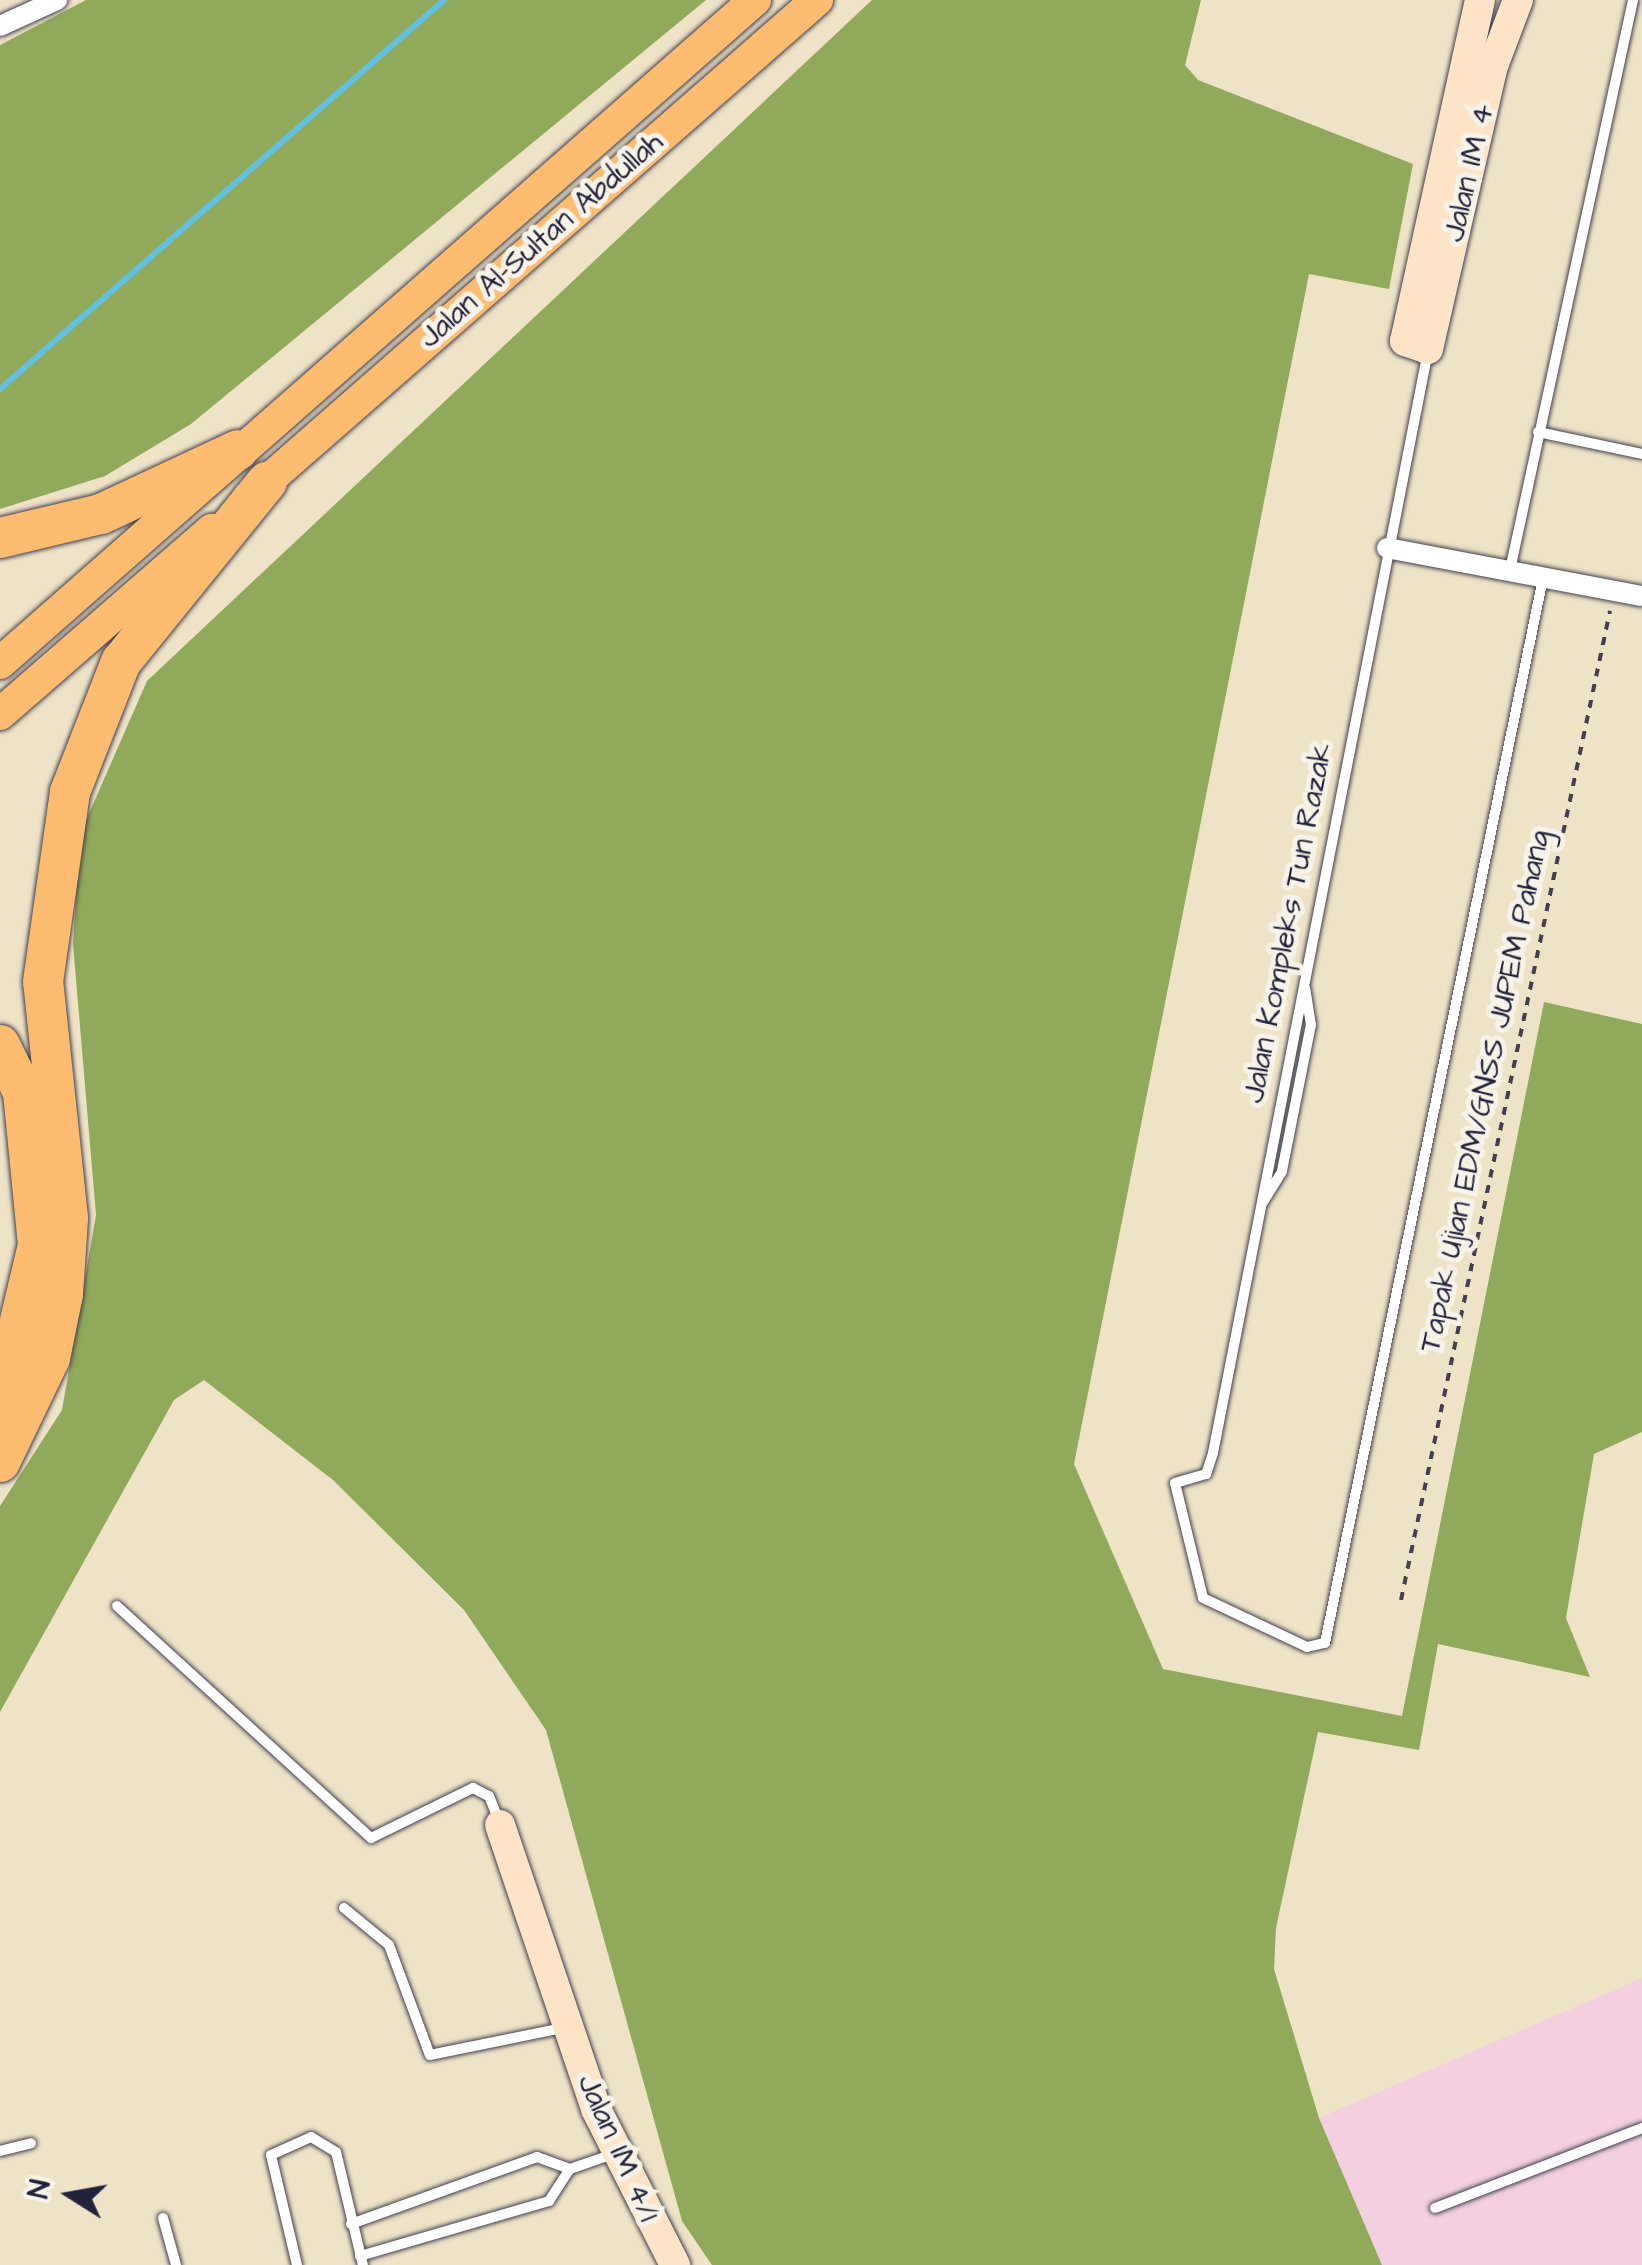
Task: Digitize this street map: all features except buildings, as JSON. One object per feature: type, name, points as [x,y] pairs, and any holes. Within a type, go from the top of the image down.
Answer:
[{"type":"highway","points":[[0,538],[101,514],[238,450]]},
{"type":"highway","points":[[0,1462],[50,1358],[63,1294],[68,1218],[43,982],[70,792],[121,662],[267,482]]},
{"type":"highway","points":[[0,1046],[23,1092],[38,1245],[0,1405]]},
{"type":"main road","name":"Jalan Al-Sultan Abdullah","points":[[0,663],[238,450],[755,0]]},
{"type":"main road","name":"Jalan Al-Sultan Abdullah","points":[[0,714],[817,0]]},
{"type":"street","points":[[0,26],[57,0]]},
{"type":"street","name":"Jalan IM 4","points":[[1417,345],[1480,0]]},
{"type":"street","name":"Jalan IM 4","points":[[1417,345],[1494,66],[1518,0]]},
{"type":"street","points":[[1388,548],[1642,596]]},
{"type":"street","name":"Jalan IM 4/1","points":[[500,1825],[614,2154],[675,2265]]},
{"type":"lane","points":[[1510,572],[1634,0]]},
{"type":"lane","name":"Jalan Kompleks Tun Razak","points":[[1417,345],[1388,548],[1303,977],[1307,1043],[1282,1171],[1258,1212],[1214,1453],[1206,1474],[1175,1482],[1204,1598],[1307,1647],[1324,1642],[1543,578]]},
{"type":"lane","points":[[1538,432],[1642,454]]},
{"type":"lane","points":[[117,1606],[371,1838],[474,1788],[490,1796],[500,1825]]},
{"type":"lane","points":[[344,1908],[389,1945],[430,2055],[568,2026]]},
{"type":"lane","points":[[1435,2208],[1642,2128]]},
{"type":"lane","points":[[297,2265],[270,2171],[279,2144],[311,2136],[336,2152],[362,2260],[549,2201],[570,2169]]},
{"type":"lane","points":[[0,2151],[30,2143]]},
{"type":"lane","points":[[351,2224],[537,2158],[570,2169],[614,2154]]},
{"type":"lane","points":[[163,2218],[176,2265]]},
{"type":"path","name":"Tapak Ujian EDM/GNSS JUPEM Pahang","points":[[1401,1600],[1614,592]]},
{"type":"shaded area","points":[[1642,1978],[1642,2265],[1382,2265],[1319,2118]]},
{"type":"green space","points":[[86,0],[706,0],[191,424],[105,476],[0,509],[0,45]]},
{"type":"green space","points":[[872,0],[1201,0],[1185,65],[1198,80],[1413,164],[1389,289],[1309,274],[1074,1464],[1163,1669],[1402,1716],[1544,1002],[1642,1024],[1642,1432],[1594,1454],[1566,1618],[1590,1677],[1438,1644],[1419,1750],[1318,1732],[1276,1928],[1274,1969],[1319,2118],[1382,2265],[712,2265],[682,2221],[546,1730],[464,1610],[333,1480],[204,1380],[174,1400],[0,1712],[0,1506],[62,1410],[96,1215],[73,944],[80,834],[147,681]]},
{"type":"waterway","points":[[0,389],[444,0]]}]
